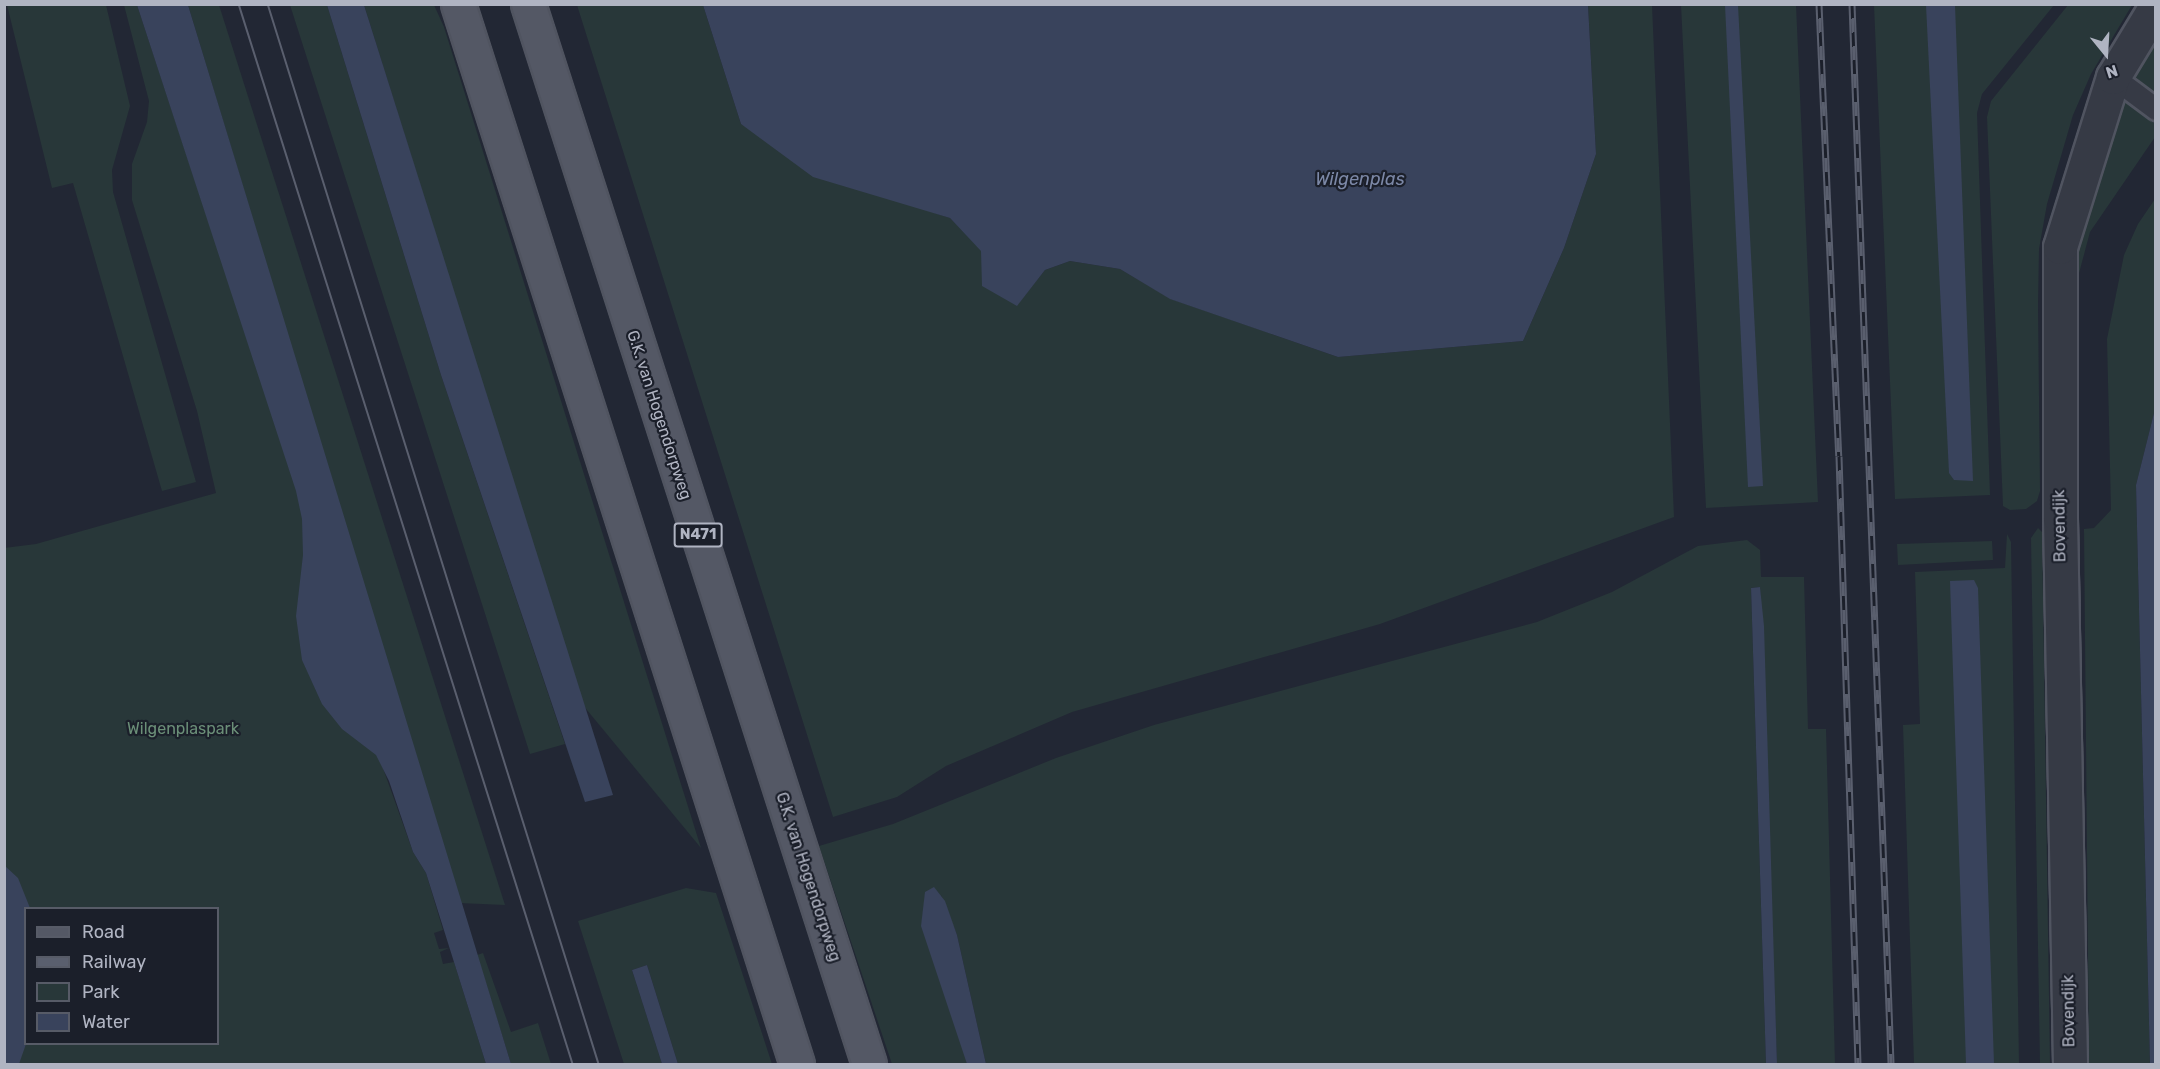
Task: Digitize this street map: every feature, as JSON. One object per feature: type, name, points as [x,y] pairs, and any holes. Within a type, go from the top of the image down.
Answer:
[{"type":"main road","points":[[458,4],[797,1065]]},
{"type":"main road","name":"G.K. van Hogendorpweg","points":[[528,4],[869,1065]]},
{"type":"street","name":"Bovendijk","points":[[2070,1065],[2060,517],[2060,247],[2113,77],[2156,6]]},
{"type":"lane","points":[[2113,77],[2156,109]]},
{"type":"green space","points":[[7,5],[106,5],[130,106],[112,170],[113,192],[196,482],[162,491],[73,183],[52,188]]},
{"type":"green space","name":"Wilgenplaspark","points":[[124,5],[137,5],[292,474],[384,771],[413,852],[426,873],[443,930],[434,933],[439,949],[449,948],[440,952],[443,964],[454,962],[486,1064],[5,1064],[4,548],[36,544],[216,493],[197,411],[132,200],[132,164],[147,122],[149,101]]},
{"type":"green space","points":[[188,5],[219,5],[505,905],[459,903]]},
{"type":"green space","points":[[290,5],[327,5],[441,375],[565,744],[530,754]]},
{"type":"green space","points":[[364,5],[434,5],[444,27],[701,848],[582,704]]},
{"type":"green space","points":[[577,5],[703,5],[741,124],[893,199],[950,218],[982,251],[1017,305],[1045,270],[1070,261],[1120,269],[1171,299],[1338,357],[1523,341],[1564,248],[1596,154],[1588,5],[1652,5],[1674,517],[1380,624],[1072,712],[946,766],[897,797],[833,817]]},
{"type":"green space","points":[[1681,5],[1796,5],[1818,502],[1706,508]]},
{"type":"green space","points":[[1874,5],[2054,5],[1982,94],[1977,113],[1990,495],[1895,499]]},
{"type":"green space","points":[[2068,5],[2132,5],[2091,74],[2073,115],[2047,204],[2039,249],[2040,491],[2037,501],[2026,509],[2010,510],[2003,506],[1987,117],[1991,101]]},
{"type":"green space","points":[[2155,41],[2155,95],[2133,75]]},
{"type":"green space","points":[[2122,94],[2155,124],[2155,137],[2090,232],[2078,277],[2072,248]]},
{"type":"green space","points":[[2155,199],[2155,409],[2136,485],[2150,1064],[2089,1064],[2084,529],[2094,528],[2111,510],[2107,339],[2124,255],[2138,224]]},
{"type":"green space","points":[[2038,528],[2042,532],[2050,1064],[2040,1064],[2031,538]]},
{"type":"green space","points":[[2007,534],[2011,542],[2019,1064],[1914,1064],[1903,725],[1920,724],[1915,572],[2005,568]]},
{"type":"green space","points":[[1747,540],[1760,550],[1761,577],[1804,577],[1808,729],[1826,729],[1835,1064],[1777,1064],[1760,587],[1751,588],[1766,1064],[986,1064],[957,935],[941,895],[967,1064],[892,1064],[819,846],[893,824],[1056,758],[1154,725],[1537,622],[1612,592],[1698,546]]},
{"type":"green space","points":[[1992,541],[1993,560],[1898,565],[1897,544]]},
{"type":"green space","points":[[686,888],[716,893],[772,1064],[678,1064],[647,965],[632,970],[662,1064],[624,1064],[578,921]]},
{"type":"green space","points":[[483,953],[511,1032],[538,1023],[551,1064],[511,1064],[477,955]]},
{"type":"water","points":[[137,5],[188,5],[511,1064],[486,1064],[426,873],[413,852],[389,781],[376,755],[342,729],[322,704],[302,660],[296,616],[303,555],[302,519],[296,491]]},
{"type":"water","points":[[327,5],[364,5],[613,795],[585,802],[441,375]]},
{"type":"water","name":"Wilgenplas","points":[[703,5],[1588,5],[1596,154],[1564,248],[1523,341],[1338,357],[1170,299],[1120,269],[1070,261],[1045,270],[1017,306],[982,286],[981,251],[950,218],[813,177],[741,124]]},
{"type":"water","points":[[1725,5],[1738,5],[1763,486],[1748,487]]},
{"type":"water","points":[[1926,5],[1955,5],[1973,481],[1954,480],[1949,473]]},
{"type":"water","points":[[2155,409],[2156,1064],[2150,1064],[2136,485]]},
{"type":"water","points":[[1974,580],[1978,588],[1994,1064],[1966,1064],[1950,581]]},
{"type":"water","points":[[1760,587],[1764,626],[1777,1064],[1766,1064],[1751,588]]},
{"type":"water","points":[[4,865],[18,878],[30,907],[24,907],[26,1045],[19,1064],[5,1064]]},
{"type":"water","points":[[934,887],[945,901],[957,935],[986,1064],[967,1064],[921,926],[925,892]]},
{"type":"water","points":[[647,965],[678,1064],[662,1064],[632,970]]},
{"type":"tram line","points":[[239,4],[573,1064]]},
{"type":"tram line","points":[[268,4],[599,1064]]},
{"type":"railway","points":[[1819,4],[1839,456],[1858,1064]]},
{"type":"railway","points":[[1852,4],[1891,1064]]}]
